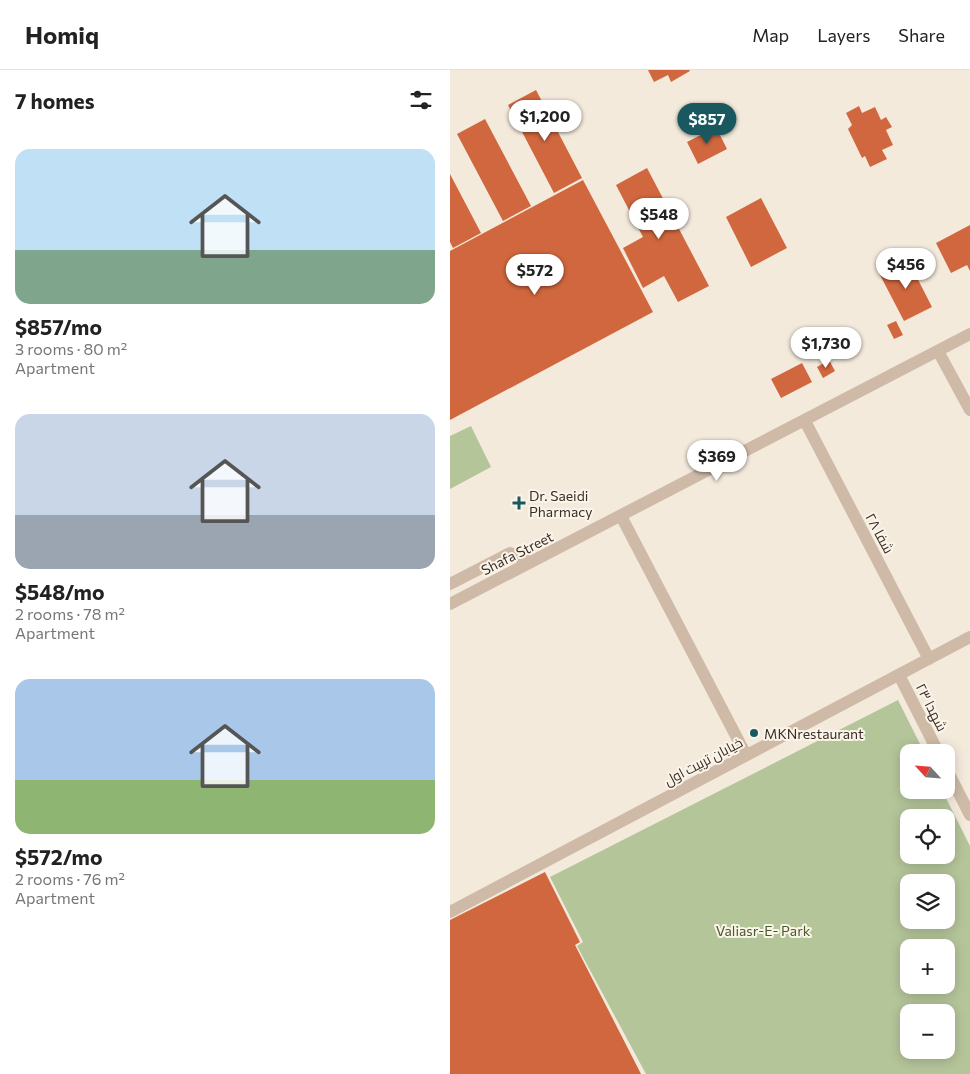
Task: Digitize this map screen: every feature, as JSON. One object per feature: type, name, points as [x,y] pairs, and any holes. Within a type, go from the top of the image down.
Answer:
[{"type":"street","name":"Shafa Street","points":[[450,604],[970,334]]},
{"type":"street","points":[[938,351],[970,410]]},
{"type":"street","name":"شفا ۲۸","points":[[805,421],[929,659]]},
{"type":"street","points":[[621,516],[746,755]]},
{"type":"street","points":[[450,584],[510,553],[532,562]]},
{"type":"street","name":"خیابان تربیت اول","points":[[450,912],[970,637]]},
{"type":"street","name":"شهدا ۲۳","points":[[899,674],[934,744]]},
{"type":"street","points":[[955,786],[970,815]]},
{"type":"green space","points":[[471,426],[491,467],[450,489],[450,436]]},
{"type":"green space","name":"Valiasr-E- Park","points":[[898,700],[920,744],[900,744],[900,799],[946,799],[952,809],[900,809],[900,864],[955,864],[955,816],[970,846],[970,1074],[646,1074],[577,946],[583,942],[550,877]]},
{"type":"building","points":[[648,70],[690,71],[671,82],[668,75],[654,82]]},
{"type":"building","points":[[536,90],[582,178],[554,193],[508,105]]},
{"type":"building","points":[[859,106],[862,113],[875,107],[881,120],[886,117],[892,127],[886,130],[893,145],[882,150],[887,159],[870,167],[865,156],[862,158],[848,129],[852,125],[846,113]]},
{"type":"building","points":[[485,119],[531,206],[503,221],[457,134]]},
{"type":"building","points":[[716,127],[727,149],[698,164],[687,142]]},
{"type":"building","points":[[647,168],[709,286],[678,302],[664,276],[643,288],[623,248],[643,237],[616,185]]},
{"type":"building","points":[[450,174],[481,233],[453,248],[450,242]]},
{"type":"building","points":[[583,180],[653,312],[450,420],[450,251]]},
{"type":"building","points":[[761,198],[787,248],[751,267],[726,217]]},
{"type":"building","points":[[970,225],[970,271],[967,265],[951,273],[936,243]]},
{"type":"building","points":[[907,258],[932,307],[904,321],[879,273]]},
{"type":"building","points":[[896,321],[903,335],[894,339],[887,325]]},
{"type":"building","points":[[829,360],[835,371],[823,378],[817,367]]},
{"type":"building","points":[[802,363],[812,382],[781,398],[771,379]]},
{"type":"building","points":[[545,872],[580,942],[575,945],[641,1074],[450,1074],[450,920]]},
{"type":"place","name":"Dr. Saeidi Pharmacy","points":[[519,503]]},
{"type":"place","name":"MKNrestaurant","points":[[754,733]]}]
